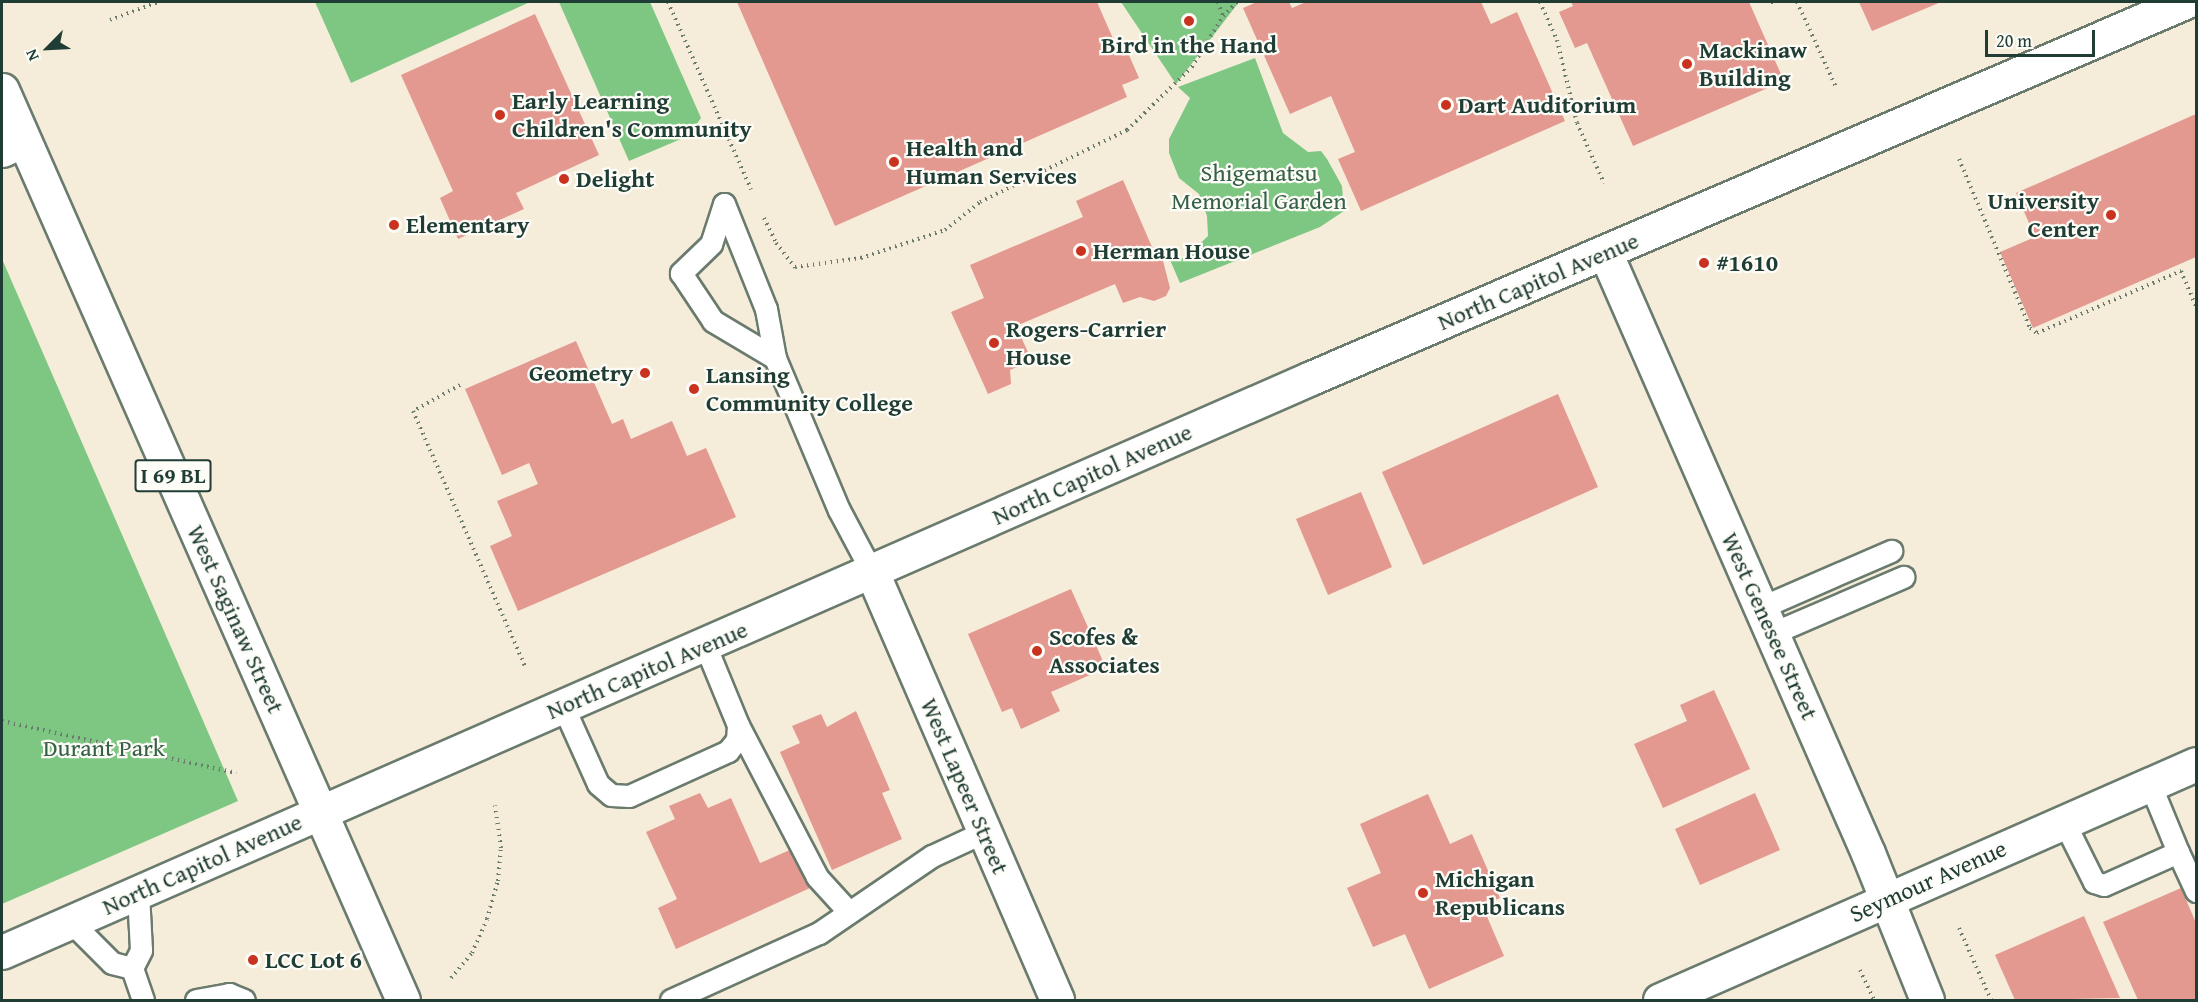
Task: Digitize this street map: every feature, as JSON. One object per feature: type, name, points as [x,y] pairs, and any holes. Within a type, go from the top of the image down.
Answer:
[{"type":"street","name":"North Capitol Avenue","points":[[2,952],[1374,351],[1606,254],[2185,2]]},
{"type":"street","name":"I 69 BL","points":[[2,90],[12,145]]},
{"type":"street","name":"West Saginaw Street","points":[[12,145],[321,812],[403,1000]]},
{"type":"street","name":"West Genesee Street","points":[[1606,254],[1767,620],[1928,1000]]},
{"type":"street","name":"West Lapeer Street","points":[[872,572],[1057,1000]]},
{"type":"street","name":"Seymour Avenue","points":[[1660,1000],[2196,764]]},
{"type":"lane","points":[[775,358],[713,321],[681,273],[711,244],[724,204],[766,309],[775,358],[839,510],[872,572]]},
{"type":"lane","points":[[1767,620],[1891,551]]},
{"type":"lane","points":[[1767,620],[1903,577]]},
{"type":"lane","points":[[705,645],[738,724],[817,877],[849,912]]},
{"type":"lane","points":[[563,706],[598,784],[611,795],[629,796],[728,751],[737,740],[738,724]]},
{"type":"lane","points":[[2150,784],[2196,891]]},
{"type":"lane","points":[[2064,822],[2094,882],[2104,885],[2178,852]]},
{"type":"lane","points":[[670,1000],[819,933],[932,856],[984,832]]},
{"type":"lane","points":[[138,892],[141,950],[132,968],[143,1000]]},
{"type":"lane","points":[[70,921],[112,963],[132,968]]},
{"type":"lane","points":[[196,1000],[229,994],[244,1000]]},
{"type":"path","points":[[110,20],[158,2]]},
{"type":"path","points":[[668,2],[752,191]]},
{"type":"path","points":[[1218,2],[1223,16]]},
{"type":"path","points":[[762,212],[776,243],[795,267],[861,258],[945,230],[980,202],[1127,130],[1192,68],[1223,16],[1237,2]]},
{"type":"path","points":[[1540,2],[1557,40],[1577,123],[1605,183]]},
{"type":"path","points":[[1772,2],[1777,2]]},
{"type":"path","points":[[1797,2],[1836,87]]},
{"type":"path","points":[[1959,159],[2030,328],[2037,333],[2181,271],[2196,307]]},
{"type":"path","points":[[460,385],[413,411],[525,666]]},
{"type":"path","points":[[2,721],[236,773]]},
{"type":"path","points":[[451,978],[472,953],[498,881],[501,848],[495,805]]},
{"type":"path","points":[[1959,928],[1991,1000]]},
{"type":"path","points":[[1860,970],[1874,1000]]},
{"type":"green space","points":[[315,2],[530,2],[351,83]]},
{"type":"green space","points":[[559,2],[650,2],[701,118],[688,136],[629,161]]},
{"type":"green space","points":[[1121,2],[1239,2],[1176,84]]},
{"type":"green space","name":"Shigematsu Memorial Garden","points":[[1255,58],[1283,133],[1308,152],[1321,151],[1342,186],[1344,211],[1320,227],[1180,283],[1170,260],[1185,258],[1208,236],[1207,216],[1199,194],[1179,178],[1169,153],[1169,139],[1190,98],[1178,87]]},
{"type":"green space","name":"Durant Park","points":[[2,259],[238,801],[2,904]]},
{"type":"building","name":"Health and Human Services","points":[[737,2],[1097,2],[1118,50],[1125,46],[1139,78],[1122,85],[1127,97],[835,226]]},
{"type":"building","name":"Dart Auditorium","points":[[1257,2],[1289,2],[1292,8],[1306,2],[1481,2],[1491,24],[1517,12],[1565,121],[1361,211],[1338,159],[1355,152],[1331,96],[1290,114],[1243,8]]},
{"type":"building","name":"Mackinaw Building","points":[[1571,2],[1749,2],[1784,81],[1633,146],[1587,43],[1575,48],[1559,12],[1573,6]]},
{"type":"building","points":[[1859,2],[1941,2],[1872,31]]},
{"type":"building","name":"Early Learning Children's Community","points":[[535,14],[599,155],[516,193],[524,209],[458,239],[440,198],[453,191],[401,75]]},
{"type":"building","name":"University Center","points":[[2196,114],[2196,257],[2033,328],[2000,252],[2035,237],[2016,193]]},
{"type":"building","name":"Herman House","points":[[1123,180],[1152,247],[1162,257],[1170,288],[1166,296],[1154,301],[1140,297],[1123,303],[1115,284],[1016,326],[1032,361],[1010,370],[1011,384],[988,394],[951,312],[984,298],[970,265],[1083,217],[1076,201]]},
{"type":"building","points":[[576,341],[612,424],[623,419],[631,439],[672,421],[687,456],[706,448],[736,517],[518,611],[490,546],[512,536],[497,501],[538,484],[529,463],[502,475],[465,389]]},
{"type":"building","points":[[1558,394],[1598,487],[1423,565],[1382,472]]},
{"type":"building","points":[[1361,492],[1392,567],[1328,595],[1296,519]]},
{"type":"building","name":"Scofes & Associates","points":[[1071,589],[1106,668],[1051,692],[1060,711],[1021,729],[1012,708],[1002,712],[968,634]]},
{"type":"building","points":[[1714,690],[1750,769],[1663,808],[1634,744],[1687,721],[1680,705]]},
{"type":"building","points":[[856,711],[890,790],[882,793],[902,839],[832,870],[780,752],[800,743],[792,726],[821,714],[827,727]]},
{"type":"building","points":[[700,793],[708,808],[731,798],[760,863],[792,849],[810,888],[676,949],[658,908],[677,899],[646,832],[675,819],[669,806]]},
{"type":"building","points":[[1755,793],[1780,850],[1700,885],[1675,829]]},
{"type":"building","name":"Michigan Republicans","points":[[1428,794],[1450,844],[1472,834],[1500,898],[1482,905],[1504,956],[1429,989],[1405,934],[1373,947],[1347,888],[1381,873],[1360,824]]},
{"type":"building","points":[[2181,888],[2196,923],[2196,1000],[2138,1000],[2103,922]]},
{"type":"building","points":[[2084,916],[2120,998],[2015,1000],[1995,955]]},
{"type":"place","name":"Bird in the Hand","points":[[1189,21]]},
{"type":"place","name":"Mackinaw Building","points":[[1687,64]]},
{"type":"place","name":"Dart Auditorium","points":[[1446,105]]},
{"type":"place","name":"Early Learning Children's Community","points":[[500,115]]},
{"type":"place","name":"Health and Human Services","points":[[894,162]]},
{"type":"place","name":"Delight","points":[[564,179]]},
{"type":"place","name":"University Center","points":[[2111,215]]},
{"type":"place","name":"Elementary","points":[[394,225]]},
{"type":"place","name":"Herman House","points":[[1081,251]]},
{"type":"place","name":"#1610","points":[[1704,263]]},
{"type":"place","name":"Rogers-Carrier House","points":[[994,343]]},
{"type":"place","name":"Geometry","points":[[645,373]]},
{"type":"place","name":"Lansing Community College","points":[[694,389]]},
{"type":"place","name":"Scofes & Associates","points":[[1037,651]]},
{"type":"place","name":"Michigan Republicans","points":[[1423,893]]},
{"type":"place","name":"LCC Lot 6","points":[[253,960]]}]
